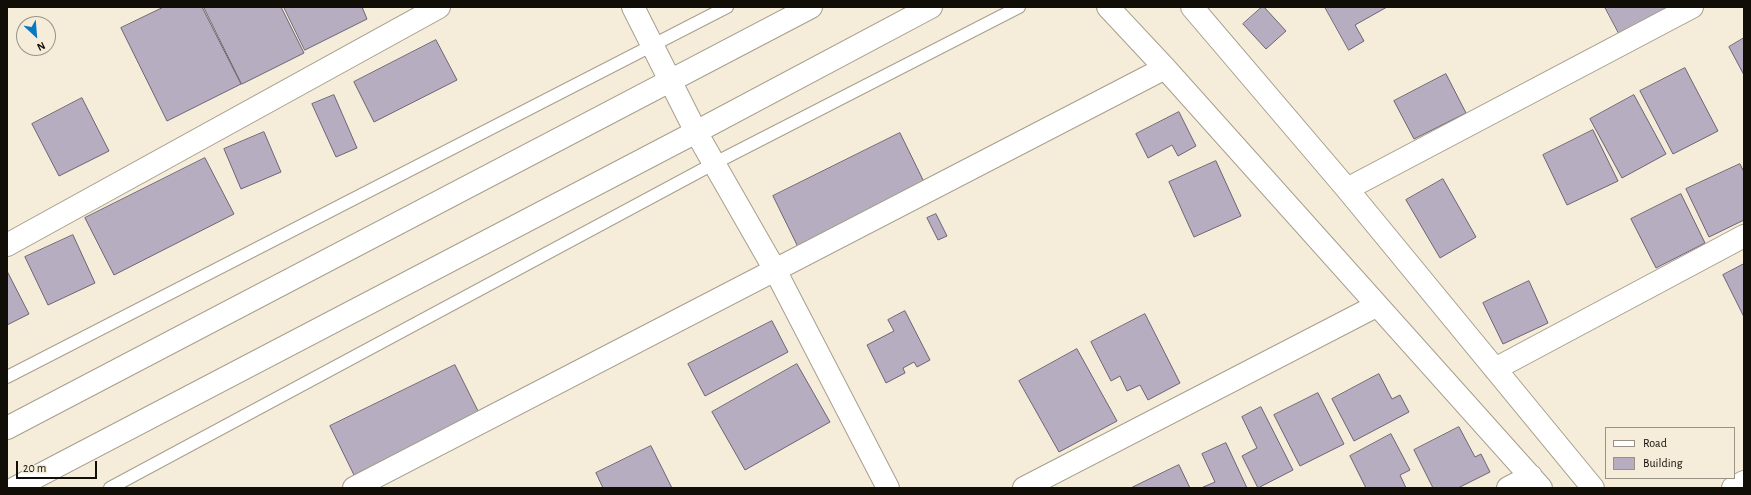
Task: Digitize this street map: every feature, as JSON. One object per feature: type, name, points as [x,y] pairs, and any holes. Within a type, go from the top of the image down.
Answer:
[{"type":"street","points":[[7,245],[439,7]]},
{"type":"street","points":[[633,7],[696,132],[775,270],[888,488]]},
{"type":"street","points":[[7,428],[811,7]]},
{"type":"street","points":[[14,488],[696,132],[931,7]]},
{"type":"street","points":[[1108,7],[1165,68],[1376,306],[1536,482]]},
{"type":"street","points":[[1192,7],[1347,189],[1594,488]]},
{"type":"street","points":[[1347,189],[1692,7]]},
{"type":"street","points":[[354,488],[1165,68]]},
{"type":"street","points":[[1496,369],[1744,236]]},
{"type":"street","points":[[1024,488],[1376,306]]},
{"type":"street","points":[[1508,488],[1536,482]]},
{"type":"street","points":[[1733,488],[1744,482]]},
{"type":"lane","points":[[7,377],[727,7]]},
{"type":"lane","points":[[110,488],[713,164],[1019,7]]},
{"type":"building","points":[[164,7],[202,7],[241,84],[167,121],[121,28]]},
{"type":"building","points":[[204,7],[281,7],[304,53],[242,84]]},
{"type":"building","points":[[284,7],[362,7],[367,19],[305,50]]},
{"type":"building","points":[[1262,7],[1264,7],[1286,31],[1266,49],[1243,24]]},
{"type":"building","points":[[1325,7],[1387,7],[1355,25],[1364,41],[1349,50]]},
{"type":"building","points":[[1605,7],[1677,7],[1621,37]]},
{"type":"building","points":[[1744,38],[1744,75],[1729,47]]},
{"type":"building","points":[[436,40],[457,80],[374,122],[354,82]]},
{"type":"building","points":[[1685,68],[1718,131],[1673,154],[1640,91]]},
{"type":"building","points":[[1446,74],[1466,113],[1414,139],[1394,101]]},
{"type":"building","points":[[334,95],[357,148],[336,157],[312,104]]},
{"type":"building","points":[[1634,95],[1666,154],[1622,178],[1590,119]]},
{"type":"building","points":[[82,98],[109,151],[59,176],[32,124]]},
{"type":"building","points":[[1179,112],[1196,146],[1178,156],[1172,145],[1148,158],[1136,134]]},
{"type":"building","points":[[1593,130],[1618,181],[1567,205],[1543,155]]},
{"type":"building","points":[[264,132],[281,172],[241,189],[224,149]]},
{"type":"building","points":[[900,133],[926,186],[799,249],[773,196]]},
{"type":"building","points":[[205,158],[234,214],[114,275],[85,218]]},
{"type":"building","points":[[1216,161],[1241,216],[1194,237],[1169,182]]},
{"type":"building","points":[[1740,164],[1744,172],[1744,220],[1709,237],[1686,189]]},
{"type":"building","points":[[1443,179],[1476,237],[1440,258],[1406,200]]},
{"type":"building","points":[[1681,194],[1705,243],[1656,268],[1631,219]]},
{"type":"building","points":[[936,214],[947,236],[938,240],[927,218]]},
{"type":"building","points":[[73,235],[95,283],[48,305],[25,257]]},
{"type":"building","points":[[1744,264],[1744,317],[1723,275]]},
{"type":"building","points":[[7,271],[29,314],[7,325]]},
{"type":"building","points":[[1529,281],[1548,323],[1503,344],[1483,303]]},
{"type":"building","points":[[905,311],[930,360],[917,367],[914,362],[903,368],[905,373],[886,383],[867,345],[894,331],[888,320]]},
{"type":"building","points":[[1145,314],[1180,383],[1148,400],[1140,385],[1127,391],[1120,376],[1111,381],[1091,342]]},
{"type":"building","points":[[772,321],[788,352],[705,396],[688,364]]},
{"type":"building","points":[[1077,349],[1117,421],[1059,452],[1019,381]]},
{"type":"building","points":[[797,364],[830,422],[745,470],[712,412]]},
{"type":"building","points":[[455,365],[479,413],[354,475],[330,426]]},
{"type":"building","points":[[1379,374],[1392,399],[1400,395],[1409,412],[1354,441],[1332,399]]},
{"type":"building","points":[[1318,393],[1344,444],[1300,466],[1274,415]]},
{"type":"building","points":[[1261,407],[1293,470],[1258,488],[1242,456],[1257,448],[1242,417]]},
{"type":"building","points":[[1459,427],[1475,457],[1481,454],[1490,472],[1458,488],[1433,488],[1414,450]]},
{"type":"building","points":[[1391,434],[1410,470],[1400,475],[1406,488],[1366,488],[1350,456]]},
{"type":"building","points":[[1226,443],[1247,488],[1201,488],[1215,482],[1202,454]]},
{"type":"building","points":[[651,446],[672,488],[603,488],[596,473]]},
{"type":"building","points":[[1179,465],[1190,488],[1131,488]]}]
